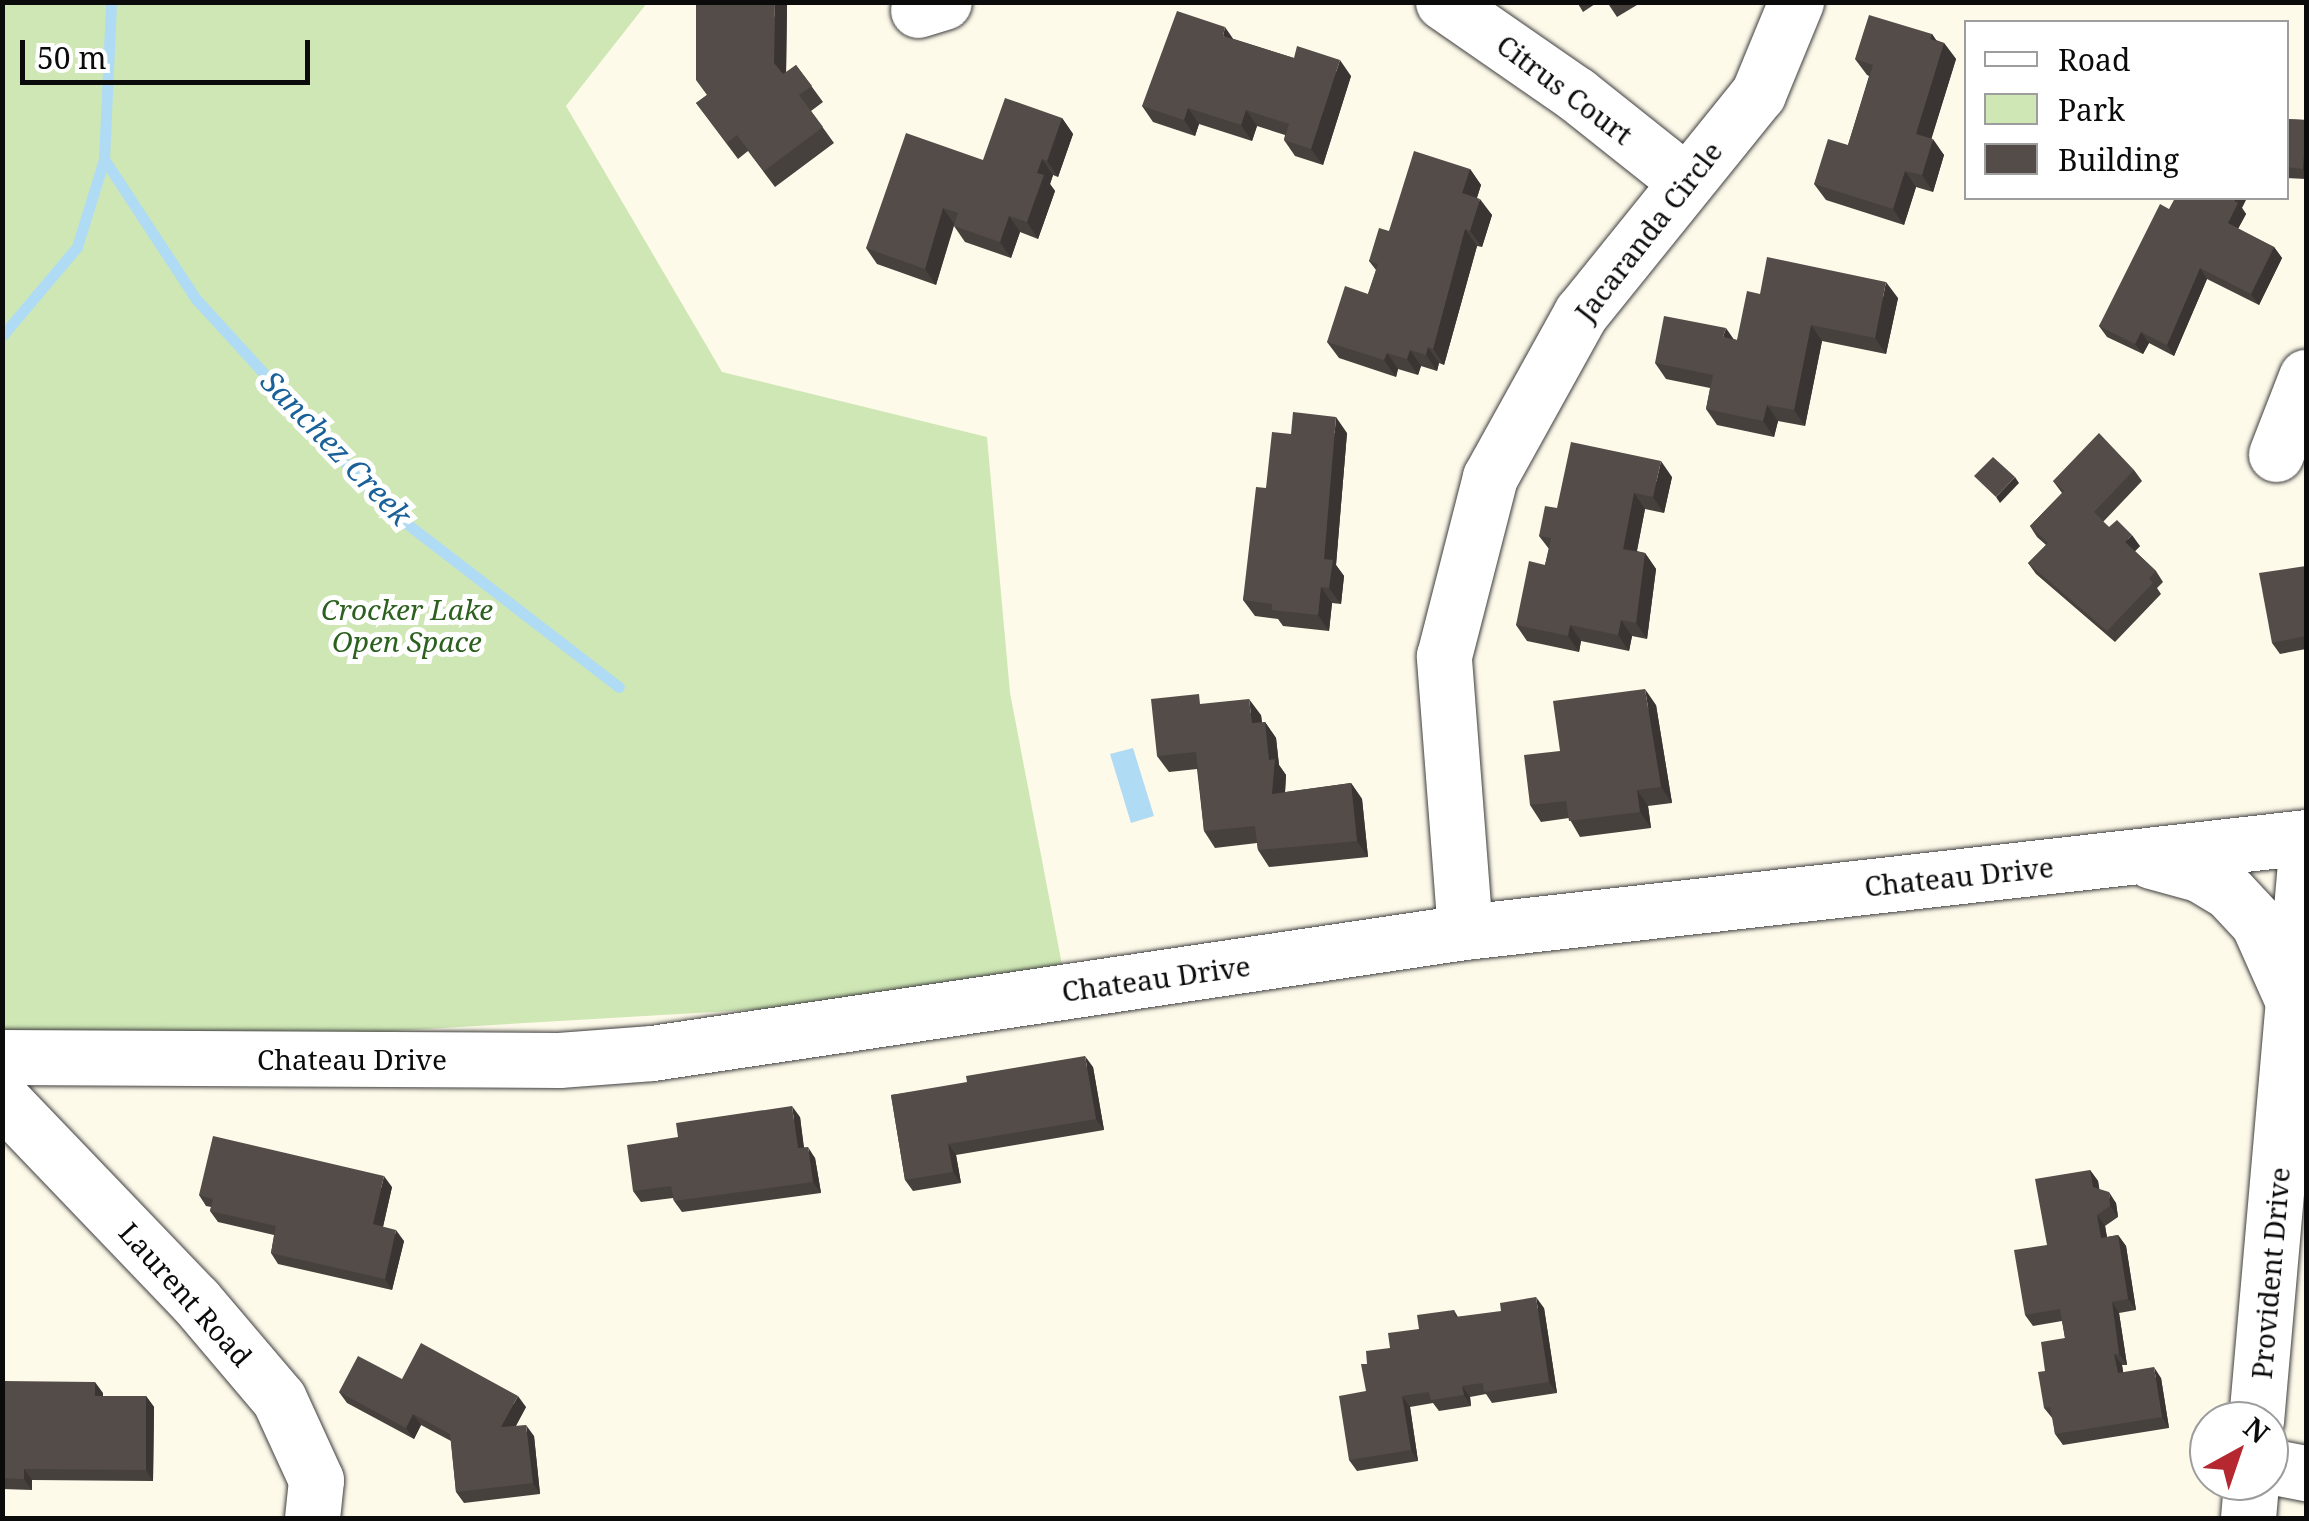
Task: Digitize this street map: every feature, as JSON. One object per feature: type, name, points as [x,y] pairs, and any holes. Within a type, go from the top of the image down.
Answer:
[{"type":"street","name":"Citrus Court","points":[[1443,2],[1576,94],[1684,180]]},
{"type":"street","name":"Jacaranda Circle","points":[[1465,932],[1444,656],[1490,476],[1581,313],[1684,180],[1758,94],[1796,2]]},
{"type":"street","points":[[2276,454],[2306,377]]},
{"type":"street","name":"Chateau Drive","points":[[2,1057],[559,1060],[633,1054],[1465,932],[2306,837]]},
{"type":"street","name":"Provident Drive","points":[[2258,1401],[2300,994],[2306,852]]},
{"type":"street","name":"Provident Drive","points":[[2131,857],[2200,874],[2229,892],[2258,924],[2300,994]]},
{"type":"street","name":"Laurent Road","points":[[2,1099],[195,1300],[279,1399],[316,1480],[312,1518]]},
{"type":"green space","name":"Crocker Lake Open Space","points":[[3,3],[647,3],[566,106],[722,372],[987,437],[1010,693],[1067,991],[3,1054]]},
{"type":"water","points":[[1133,748],[1154,816],[1131,823],[1110,754]]},
{"type":"building","points":[[775,2],[774,63],[783,74],[796,65],[812,86],[799,95],[823,127],[764,171],[737,135],[727,143],[696,103],[707,95],[696,80],[696,4]]},
{"type":"building","points":[[1177,11],[1225,27],[1223,36],[1294,58],[1297,46],[1340,60],[1311,149],[1284,140],[1289,124],[1246,110],[1241,125],[1188,108],[1184,120],[1142,106]]},
{"type":"building","points":[[1869,15],[1932,34],[1930,39],[1944,43],[1916,134],[1933,139],[1922,175],[1905,171],[1893,209],[1814,184],[1828,139],[1848,145],[1873,65],[1855,59]]},
{"type":"building","points":[[1005,98],[1062,118],[1047,161],[1042,159],[1037,173],[1044,175],[1027,222],[1009,216],[1000,242],[954,226],[958,213],[943,208],[925,269],[866,248],[906,133],[983,160]]},
{"type":"building","points":[[2289,119],[2306,120],[2303,169],[2289,167]]},
{"type":"building","points":[[1414,151],[1470,169],[1462,193],[1480,199],[1470,231],[1465,229],[1433,349],[1428,347],[1426,355],[1410,350],[1407,359],[1387,353],[1384,360],[1327,342],[1345,286],[1368,294],[1378,264],[1369,261],[1379,228],[1389,231]]},
{"type":"building","points":[[2174,200],[2233,200],[2238,203],[2228,223],[2274,247],[2251,294],[2200,268],[2167,345],[2141,332],[2135,344],[2099,326],[2160,204],[2169,209]]},
{"type":"building","points":[[1767,257],[1886,282],[1875,338],[1811,325],[1794,410],[1767,405],[1763,421],[1706,409],[1713,375],[1655,363],[1664,316],[1726,328],[1723,337],[1737,340],[1747,291],[1760,294]]},
{"type":"building","points":[[1293,412],[1336,417],[1324,559],[1333,560],[1329,588],[1321,587],[1318,615],[1272,610],[1272,604],[1243,600],[1256,487],[1266,488],[1272,432],[1291,434]]},
{"type":"building","points":[[2099,433],[2134,470],[2094,512],[2109,527],[2117,520],[2132,535],[2125,542],[2156,571],[2149,578],[2153,583],[2107,631],[2028,563],[2048,543],[2030,526],[2064,491],[2053,481]]},
{"type":"building","points":[[1571,442],[1661,461],[1653,497],[1634,493],[1623,549],[1645,553],[1636,623],[1621,620],[1618,635],[1570,625],[1568,636],[1516,625],[1529,561],[1545,565],[1551,538],[1539,536],[1545,506],[1557,508]]},
{"type":"building","points":[[1993,457],[2015,477],[1996,497],[1974,476]]},
{"type":"building","points":[[2306,566],[2306,636],[2272,643],[2259,573]]},
{"type":"building","points":[[1645,689],[1661,787],[1637,790],[1640,812],[1569,821],[1566,801],[1530,805],[1524,755],[1560,751],[1553,701]]},
{"type":"building","points":[[1199,694],[1200,704],[1249,699],[1252,723],[1265,722],[1269,760],[1275,759],[1272,794],[1351,783],[1357,841],[1258,850],[1255,826],[1204,831],[1196,752],[1157,756],[1151,699]]},
{"type":"building","points":[[1085,1056],[1096,1119],[948,1144],[953,1172],[905,1180],[891,1095],[967,1082],[966,1076]]},
{"type":"building","points":[[792,1106],[798,1148],[808,1147],[813,1182],[674,1201],[671,1186],[633,1191],[627,1145],[678,1137],[676,1123]]},
{"type":"building","points":[[213,1136],[384,1176],[373,1224],[396,1230],[385,1279],[271,1253],[276,1226],[210,1211],[213,1199],[199,1195]]},
{"type":"building","points":[[2090,1170],[2093,1187],[2109,1192],[2110,1206],[2097,1215],[2101,1238],[2118,1235],[2128,1299],[2112,1302],[2118,1373],[2154,1367],[2162,1417],[2055,1434],[2050,1407],[2044,1408],[2038,1372],[2045,1371],[2041,1342],[2065,1338],[2060,1309],[2025,1315],[2014,1250],[2047,1245],[2035,1179]]},
{"type":"building","points":[[1536,1297],[1549,1382],[1484,1392],[1483,1383],[1462,1386],[1464,1395],[1431,1400],[1429,1392],[1402,1396],[1411,1450],[1349,1460],[1339,1396],[1366,1391],[1361,1364],[1367,1364],[1366,1351],[1390,1348],[1388,1333],[1419,1329],[1417,1315],[1454,1310],[1455,1317],[1501,1311],[1500,1303]]},
{"type":"building","points":[[421,1343],[518,1396],[501,1427],[526,1425],[533,1483],[456,1492],[450,1434],[413,1414],[406,1428],[339,1392],[358,1356],[402,1379]]},
{"type":"building","points":[[2,1381],[95,1382],[95,1396],[146,1396],[146,1470],[24,1469],[24,1479],[2,1478]]},
{"type":"waterway","name":"Sanchez Creek","points":[[2,336],[77,247],[104,159],[111,2]]},
{"type":"waterway","name":"Sanchez Creek","points":[[104,159],[196,299],[389,510],[619,687]]}]
